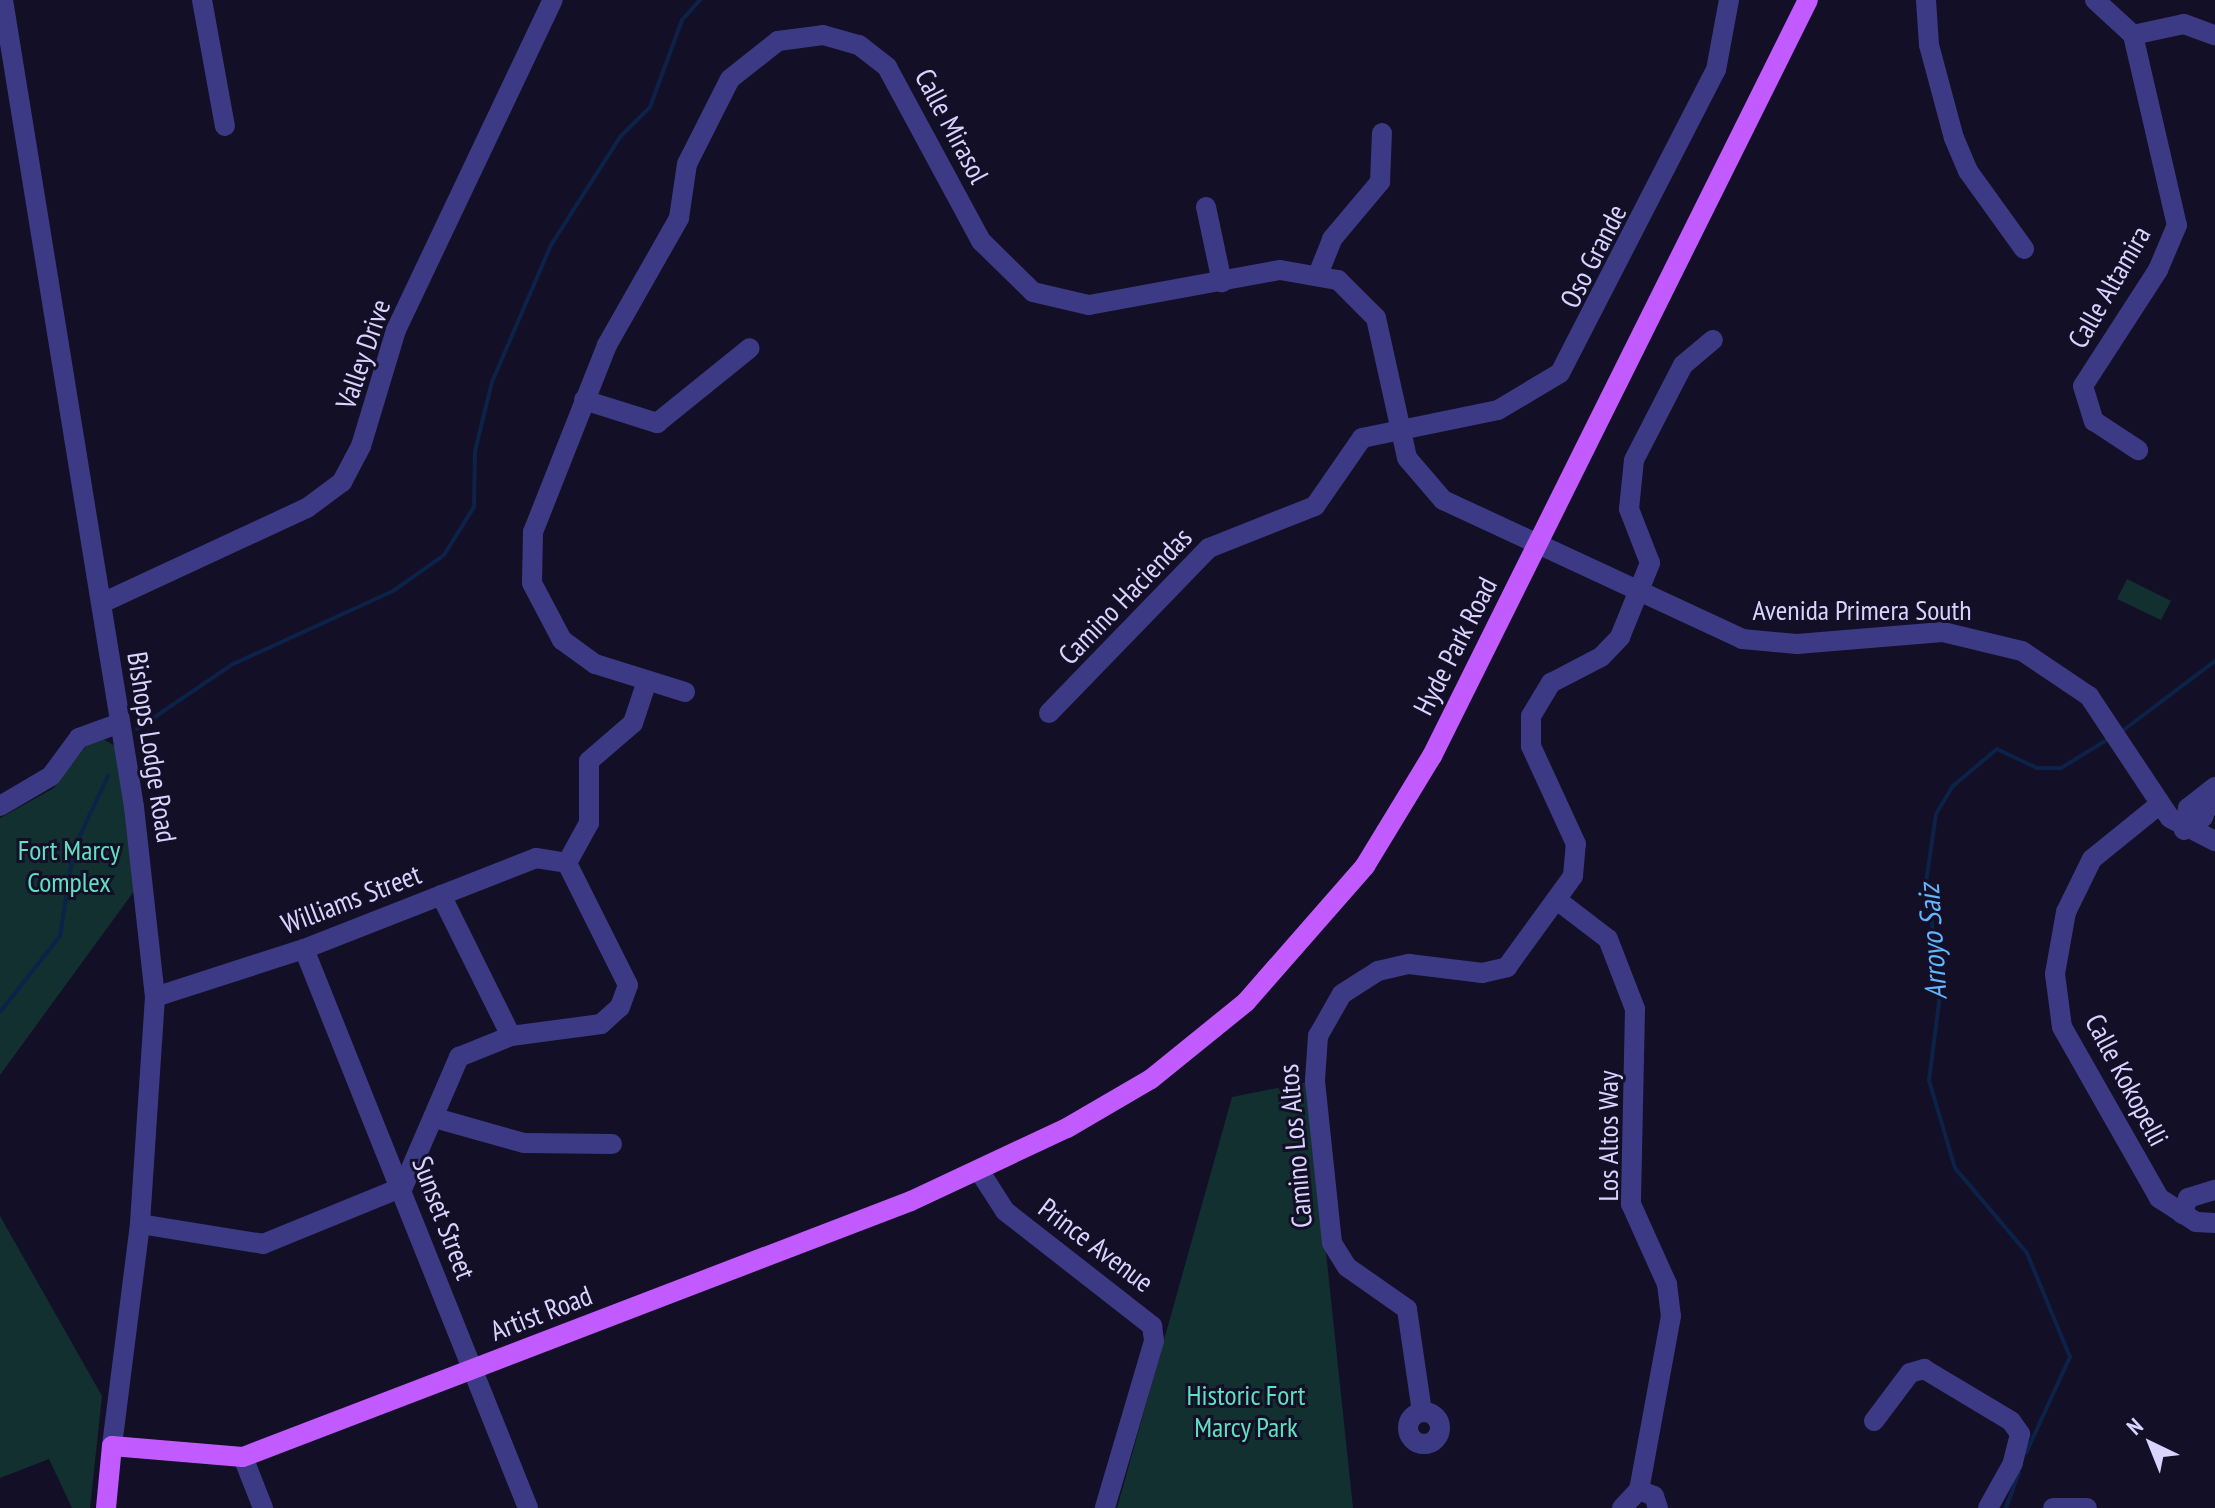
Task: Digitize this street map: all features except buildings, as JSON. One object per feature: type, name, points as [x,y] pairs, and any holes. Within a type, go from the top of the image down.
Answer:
[{"type":"main road","name":"Hyde Park Road","points":[[980,1172],[1151,1079],[1246,1002],[1322,922],[1432,756],[1808,0]]},
{"type":"main road","name":"Artist Road","points":[[112,1446],[243,1457],[980,1172]]},
{"type":"main road","name":"Bishops Lodge Road","points":[[106,1508],[112,1446]]},
{"type":"street","name":"Bishops Lodge Road","points":[[3,0],[102,603],[155,997],[140,1224],[112,1446]]},
{"type":"street","points":[[202,0],[225,126]]},
{"type":"street","name":"Valley Drive","points":[[102,603],[307,508],[342,482],[396,330],[553,0]]},
{"type":"street","name":"Oso Grande","points":[[1399,428],[1508,406],[1568,364],[1716,70],[1729,0]]},
{"type":"street","points":[[1926,0],[1929,45],[1954,138],[2024,249]]},
{"type":"street","points":[[2095,0],[2133,35],[2184,24],[2215,35]]},
{"type":"street","name":"Calle Altamira","points":[[2133,35],[2177,225],[2158,270],[2083,386],[2094,421],[2138,450]]},
{"type":"street","name":"Calle Mirasol","points":[[685,692],[647,681],[572,649],[546,618],[532,583],[533,532],[584,400],[679,218],[687,164],[730,79],[763,49],[793,37],[848,40],[887,67],[990,254],[1033,292],[1105,304],[1280,270],[1319,272],[1349,285],[1376,318],[1399,428],[1426,485],[1477,504],[1493,521],[1538,544]]},
{"type":"street","points":[[1319,272],[1329,244],[1380,182],[1382,133]]},
{"type":"street","points":[[1206,207],[1222,282]]},
{"type":"street","name":"Camino Los Altos","points":[[1422,1412],[1407,1309],[1347,1267],[1332,1243],[1315,1080],[1318,1036],[1342,994],[1378,971],[1409,964],[1502,970],[1557,900],[1578,850],[1531,746],[1531,716],[1551,683],[1612,648],[1639,594],[1650,559],[1629,509],[1631,470],[1677,373],[1713,340]]},
{"type":"street","points":[[584,400],[657,423],[750,348]]},
{"type":"street","name":"Camino Haciendas","points":[[1049,713],[1201,554],[1241,530],[1315,506],[1356,444],[1399,428]]},
{"type":"street","name":"Avenida Primera South","points":[[1538,544],[1639,594],[1755,642],[1943,632],[1995,641],[2059,671],[2107,716],[2160,804],[2184,830],[2215,841]]},
{"type":"street","points":[[140,1224],[263,1244],[403,1187],[459,1057],[511,1036],[601,1024],[620,1007],[628,985],[567,863],[589,823],[589,761],[633,723],[647,681]]},
{"type":"street","points":[[0,806],[51,776],[79,738],[120,723]]},
{"type":"street","points":[[2184,830],[2203,817],[2215,788]]},
{"type":"street","name":"Calle Kokopelli","points":[[2160,804],[2092,859],[2066,912],[2055,974],[2062,1027],[2159,1198],[2182,1214],[2215,1223]]},
{"type":"street","name":"Williams Street","points":[[155,997],[304,949],[536,858],[567,863]]},
{"type":"street","points":[[441,895],[511,1036]]},
{"type":"street","name":"Los Altos Way","points":[[1557,900],[1608,939],[1635,1009],[1631,1204],[1667,1284],[1671,1316],[1639,1490]]},
{"type":"street","name":"Sunset Street","points":[[304,949],[403,1187],[528,1508]]},
{"type":"street","points":[[435,1118],[524,1143],[612,1144]]},
{"type":"street","name":"Prince Avenue","points":[[980,1172],[1005,1211],[1152,1326],[1151,1355],[1105,1508]]},
{"type":"street","points":[[2182,1214],[2188,1198],[2215,1190]]},
{"type":"street","points":[[1874,1421],[1903,1380],[1924,1369],[2011,1421],[2020,1434],[2013,1463],[1988,1508]]},
{"type":"street","points":[[243,1457],[263,1508]]},
{"type":"street","points":[[1622,1508],[1639,1490],[1654,1496],[1658,1508]]},
{"type":"street","points":[[2053,1508],[2087,1508]]},
{"type":"green space","points":[[2127,579],[2171,601],[2161,620],[2117,599]]},
{"type":"green space","name":"Fort Marcy Complex","points":[[103,739],[115,746],[140,883],[0,1075],[0,818],[54,788],[86,746]]},
{"type":"green space","name":"Historic Fort Marcy Park","points":[[1308,1082],[1353,1508],[1117,1508],[1232,1097]]},
{"type":"green space","points":[[0,1216],[102,1396],[90,1508],[72,1508],[49,1459],[0,1478]]},
{"type":"waterway","points":[[137,729],[233,664],[393,591],[444,555],[474,507],[475,451],[492,382],[551,245],[620,137],[650,107],[682,20],[700,0]]},
{"type":"waterway","name":"Arroyo Saiz","points":[[2121,732],[2215,661]]},
{"type":"waterway","name":"Arroyo Saiz","points":[[2026,1453],[2070,1357],[2027,1253],[1955,1168],[1929,1080],[1941,987],[1926,882],[1936,814],[1953,786],[1997,749],[2037,768],[2061,768],[2110,738]]},
{"type":"waterway","points":[[0,1012],[60,936],[74,848],[108,776]]},
{"type":"waterway","name":"Arroyo Saiz","points":[[2006,1508],[2019,1472]]}]
